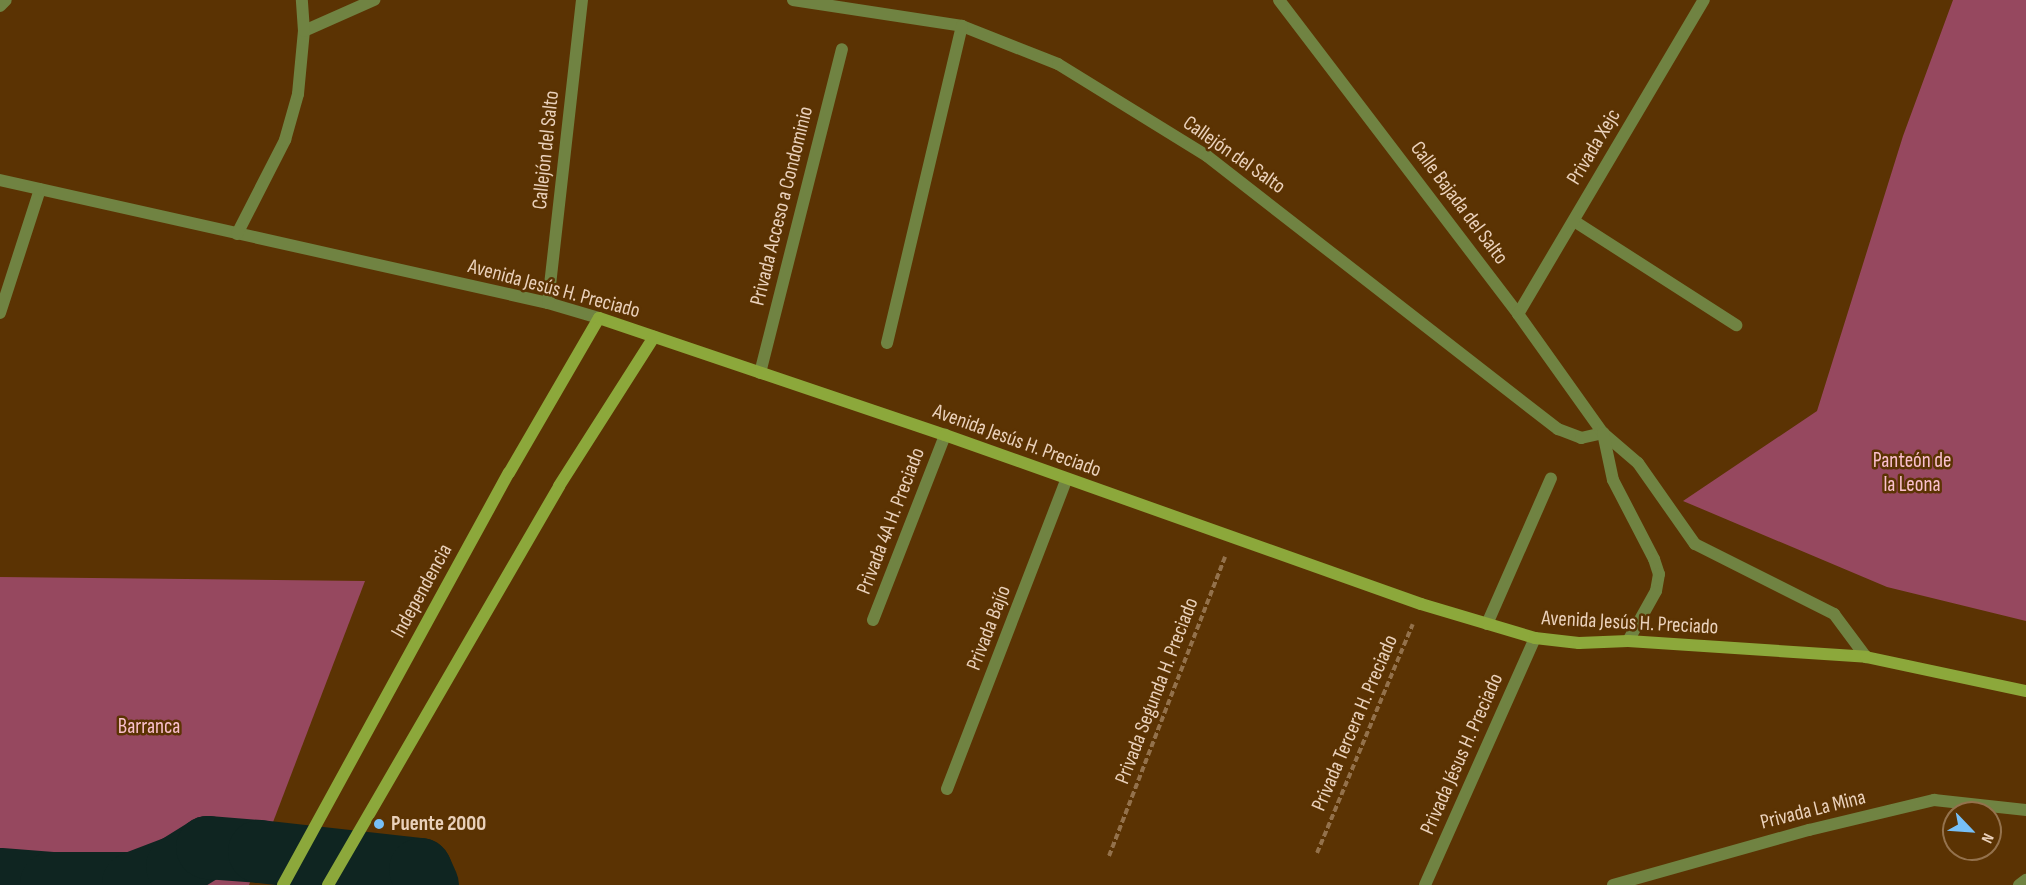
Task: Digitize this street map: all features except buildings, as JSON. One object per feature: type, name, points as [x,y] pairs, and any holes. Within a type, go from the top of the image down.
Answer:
[{"type":"street","points":[[0,6],[6,0]]},
{"type":"street","points":[[237,234],[285,140],[298,94],[304,31],[302,0]]},
{"type":"street","points":[[304,31],[374,0]]},
{"type":"street","name":"Callejón del Salto","points":[[548,303],[582,0]]},
{"type":"street","name":"Callejón del Salto","points":[[793,0],[962,26],[1058,64],[1207,156],[1558,429],[1581,438],[1603,433]]},
{"type":"street","name":"Calle Bajada del Salto","points":[[1279,0],[1518,314],[1603,433],[1638,463],[1695,544],[1834,614],[1866,657]]},
{"type":"street","name":"Privada Xejc","points":[[1518,314],[1704,0]]},
{"type":"street","points":[[887,343],[962,26]]},
{"type":"street","name":"Privada Acceso a Condominio","points":[[760,373],[842,49]]},
{"type":"street","name":"Avenida Jesús H. Preciado","points":[[0,180],[548,303],[599,318],[945,435],[1066,480],[1421,604],[1535,638],[1579,643],[1629,641],[1866,657],[2026,691]]},
{"type":"street","points":[[0,313],[40,189]]},
{"type":"street","points":[[1574,221],[1736,325]]},
{"type":"street","name":"Independencia","points":[[283,885],[509,473],[599,318]]},
{"type":"street","points":[[328,885],[559,486],[654,337]]},
{"type":"street","name":"Calle Bajada del Salto","points":[[1603,433],[1613,480],[1654,559],[1659,574],[1656,591],[1629,641]]},
{"type":"street","name":"Privada 4A H. Preciado","points":[[873,620],[945,435]]},
{"type":"street","points":[[1487,624],[1551,478]]},
{"type":"street","name":"Privada Bajío","points":[[947,789],[1066,480]]},
{"type":"street","name":"Privada Jésus H. Preciado","points":[[1425,885],[1535,638]]},
{"type":"street","name":"Privada La Mina","points":[[1613,885],[1809,830],[1934,800],[2026,810]]},
{"type":"street","points":[[2019,885],[2026,880]]},
{"type":"path","name":"Privada Segunda H. Preciado","points":[[1109,856],[1232,537]]},
{"type":"path","name":"Privada Tercera H. Preciado","points":[[1317,853],[1421,604]]},
{"type":"green space","name":"Panteón de la Leona","points":[[1953,0],[2026,0],[2026,621],[1887,587],[1683,501],[1817,411],[1903,136]]},
{"type":"green space","name":"Barranca","points":[[0,577],[365,581],[249,885],[0,885]]},
{"type":"waterway","points":[[0,879],[51,883],[133,883],[177,866],[207,847],[420,869],[427,885]]},
{"type":"place","name":"Puente 2000","points":[[379,824]]}]
